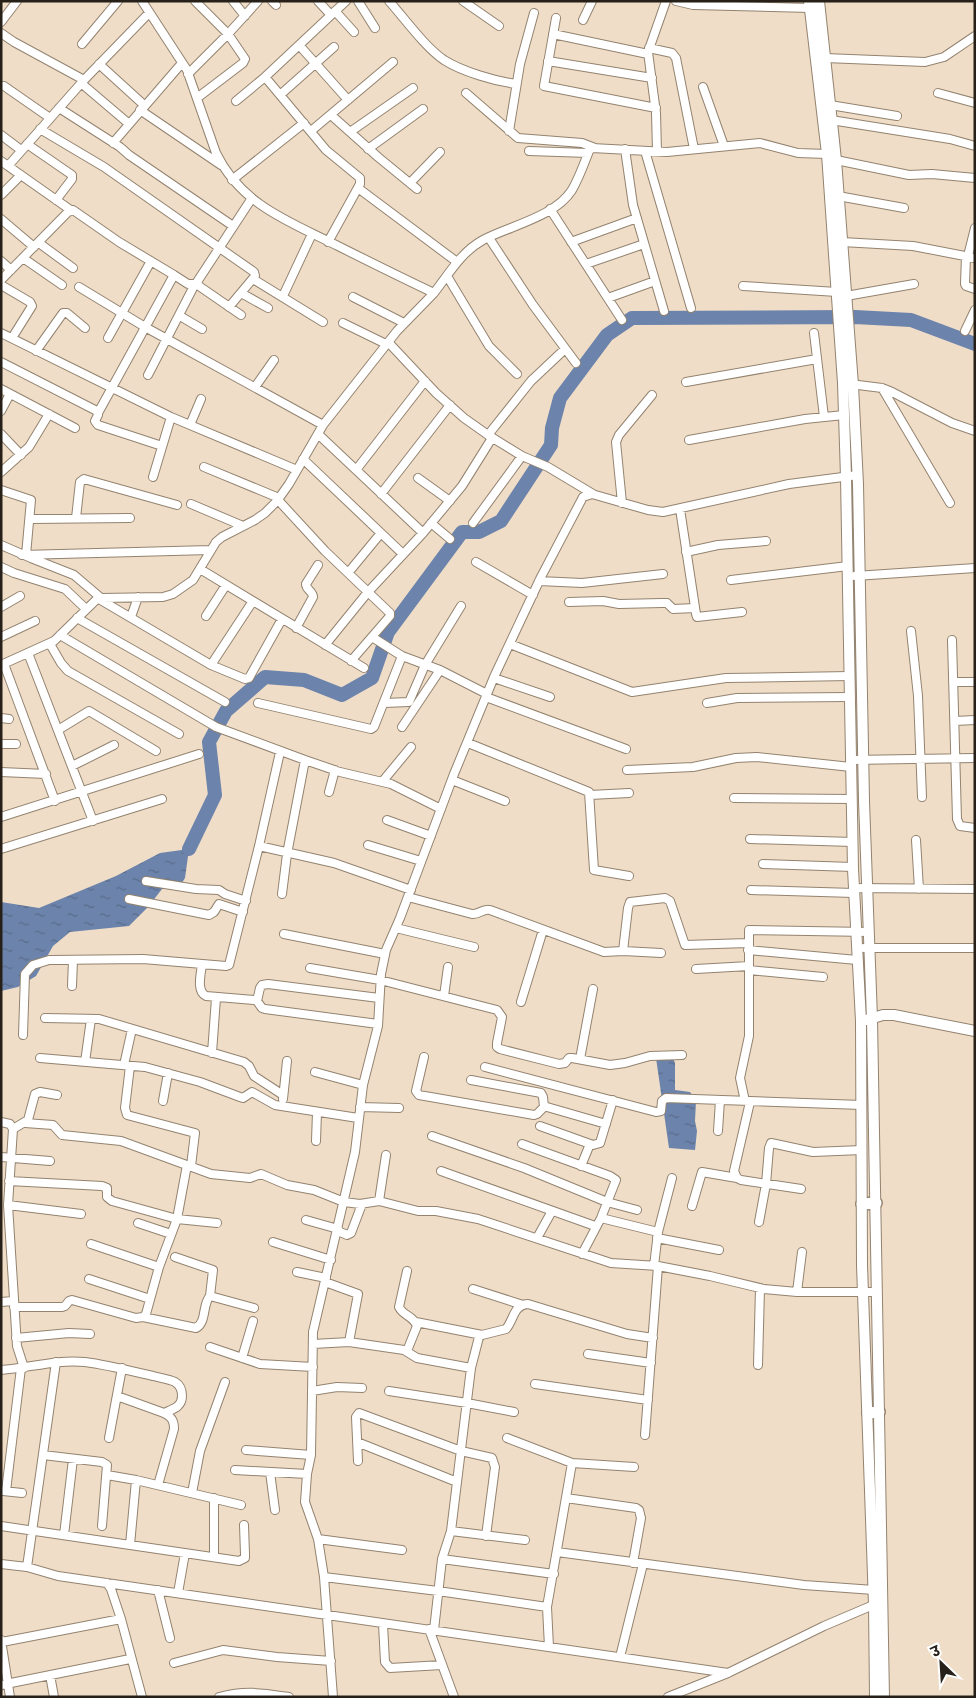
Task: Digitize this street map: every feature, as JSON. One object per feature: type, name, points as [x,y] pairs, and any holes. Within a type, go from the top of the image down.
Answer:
[{"type":"highway","points":[[862,1204],[876,1203]]},
{"type":"main road","points":[[813,3],[825,58],[836,160],[842,242],[842,300]]},
{"type":"main road","points":[[813,3],[858,475],[863,760],[876,1203],[874,1590],[878,1603],[875,1697]]},
{"type":"main road","points":[[848,384],[844,415],[853,867],[862,1104],[862,1265],[874,1412],[878,1603],[884,1697]]},
{"type":"main road","points":[[847,538],[859,538]]},
{"type":"main road","points":[[860,1021],[883,1015],[894,1015],[975,1031]]},
{"type":"street","points":[[1,22],[17,1]]},
{"type":"street","points":[[82,44],[118,1]]},
{"type":"street","points":[[142,1],[188,74],[216,153],[232,180],[278,217],[434,294]]},
{"type":"street","points":[[195,1],[228,34],[245,56],[244,61],[197,98]]},
{"type":"street","points":[[233,1],[245,16]]},
{"type":"street","points":[[188,74],[258,1]]},
{"type":"street","points":[[318,1],[354,32]]},
{"type":"street","points":[[236,101],[265,77],[346,1]]},
{"type":"street","points":[[358,1],[376,28]]},
{"type":"street","points":[[389,1],[430,48],[445,61],[491,80],[516,84]]},
{"type":"street","points":[[463,1],[499,26]]},
{"type":"street","points":[[583,20],[592,1]]},
{"type":"street","points":[[656,151],[656,108],[648,51],[666,1]]},
{"type":"street","points":[[676,1],[693,5],[813,3]]},
{"type":"street","points":[[149,13],[82,82],[24,147],[4,164],[151,261],[188,284],[196,284],[241,315]]},
{"type":"street","points":[[509,131],[521,58],[534,13]]},
{"type":"street","points":[[556,18],[544,84],[546,87],[656,108]]},
{"type":"street","points":[[1,33],[82,82],[128,123]]},
{"type":"street","points":[[553,34],[648,51],[672,53],[676,58],[694,149]]},
{"type":"street","points":[[825,58],[926,62],[944,57],[975,36]]},
{"type":"street","points":[[299,45],[348,100]]},
{"type":"street","points":[[280,95],[334,47]]},
{"type":"street","points":[[548,61],[652,78]]},
{"type":"street","points":[[311,131],[394,62]]},
{"type":"street","points":[[99,64],[142,108],[222,166]]},
{"type":"street","points":[[112,143],[182,64]]},
{"type":"street","points":[[265,77],[331,154],[358,176],[360,181],[328,242]]},
{"type":"street","points":[[4,86],[50,118]]},
{"type":"street","points":[[703,87],[724,146]]},
{"type":"street","points":[[350,132],[413,88]]},
{"type":"street","points":[[466,93],[518,138],[582,143],[595,148],[667,152],[760,143],[798,153],[827,154]]},
{"type":"street","points":[[938,93],[975,103]]},
{"type":"street","points":[[830,105],[897,116]]},
{"type":"street","points":[[59,108],[233,226]]},
{"type":"street","points":[[368,148],[423,109]]},
{"type":"street","points":[[330,115],[417,189]]},
{"type":"street","points":[[831,120],[950,139],[975,146]]},
{"type":"street","points":[[232,180],[304,123]]},
{"type":"street","points":[[40,129],[104,167],[254,272],[255,276],[253,279],[229,307]]},
{"type":"street","points":[[1,134],[72,175],[72,179],[56,200]]},
{"type":"street","points":[[55,801],[3,665],[50,644],[92,602],[100,598],[163,597],[173,594],[193,580],[210,550],[222,536],[265,513],[279,499],[323,425],[387,343],[404,323],[434,294],[457,262],[482,241],[550,209],[571,191],[588,153],[592,148],[595,148]]},
{"type":"street","points":[[625,149],[633,204],[664,311]]},
{"type":"street","points":[[529,151],[588,153]]},
{"type":"street","points":[[645,151],[691,308]]},
{"type":"street","points":[[410,182],[440,152]]},
{"type":"street","points":[[836,160],[909,174],[975,178]]},
{"type":"street","points":[[1,196],[21,175]]},
{"type":"street","points":[[358,188],[457,262]]},
{"type":"street","points":[[838,196],[904,208]]},
{"type":"street","points":[[148,375],[198,280],[252,198]]},
{"type":"street","points":[[550,209],[622,320]]},
{"type":"street","points":[[1,280],[72,210]]},
{"type":"street","points":[[571,242],[637,218]]},
{"type":"street","points":[[1,219],[73,268]]},
{"type":"street","points":[[975,228],[965,284],[975,289]]},
{"type":"street","points":[[283,296],[312,234]]},
{"type":"street","points":[[488,238],[533,305],[576,363]]},
{"type":"street","points":[[842,242],[913,246],[969,257]]},
{"type":"street","points":[[586,264],[644,244]]},
{"type":"street","points":[[23,258],[62,285]]},
{"type":"street","points":[[1,261],[11,270]]},
{"type":"street","points":[[108,338],[151,261]]},
{"type":"street","points":[[162,446],[98,425],[95,421],[174,275]]},
{"type":"street","points":[[447,276],[489,346],[517,374]]},
{"type":"street","points":[[253,279],[323,322]]},
{"type":"street","points":[[608,298],[655,282]]},
{"type":"street","points":[[743,286],[842,300],[914,284]]},
{"type":"street","points":[[1,285],[32,303],[12,338]]},
{"type":"street","points":[[79,288],[145,327],[323,425]]},
{"type":"street","points":[[241,293],[268,308]]},
{"type":"street","points":[[353,297],[404,323]]},
{"type":"street","points":[[965,331],[975,310]]},
{"type":"street","points":[[36,350],[63,313],[67,313],[85,328]]},
{"type":"street","points":[[180,316],[202,329]]},
{"type":"street","points":[[343,323],[387,343],[450,405],[490,436],[522,456],[548,467],[594,495],[648,510],[663,512],[788,484],[858,475]]},
{"type":"street","points":[[814,332],[824,417]]},
{"type":"street","points":[[1,333],[170,417],[297,470]]},
{"type":"street","points":[[325,645],[368,592],[450,501],[465,482],[490,436],[531,381],[565,349]]},
{"type":"street","points":[[686,382],[817,359]]},
{"type":"street","points":[[255,388],[274,360]]},
{"type":"street","points":[[1,362],[98,413]]},
{"type":"street","points":[[356,470],[425,381]]},
{"type":"street","points":[[848,384],[882,388],[952,423],[975,431]]},
{"type":"street","points":[[882,388],[950,503]]},
{"type":"street","points":[[1,389],[75,428]]},
{"type":"street","points":[[1,411],[10,394]]},
{"type":"street","points":[[622,503],[616,442],[619,435],[652,395]]},
{"type":"street","points":[[190,425],[201,399]]},
{"type":"street","points":[[381,494],[450,405]]},
{"type":"street","points":[[2,469],[21,455],[32,442],[49,414]]},
{"type":"street","points":[[689,440],[805,418],[844,415]]},
{"type":"street","points":[[153,477],[170,417]]},
{"type":"street","points":[[1,434],[21,455]]},
{"type":"street","points":[[318,434],[423,533]]},
{"type":"street","points":[[474,523],[522,456]]},
{"type":"street","points":[[303,459],[403,554]]},
{"type":"street","points":[[204,468],[279,499],[325,551],[390,615],[351,661]]},
{"type":"street","points":[[418,478],[450,501]]},
{"type":"street","points":[[76,518],[80,482],[84,479],[178,505]]},
{"type":"street","points":[[1,490],[31,500],[24,554]]},
{"type":"street","points":[[333,1697],[324,1577],[318,1540],[305,1502],[307,1474],[312,1455],[313,1332],[355,1152],[363,1085],[378,1024],[380,980],[385,954],[452,780],[494,678],[539,581],[580,502],[587,495],[594,495]]},
{"type":"street","points":[[192,504],[243,526]]},
{"type":"street","points":[[680,509],[698,617],[742,612]]},
{"type":"street","points":[[30,519],[130,518]]},
{"type":"street","points":[[431,523],[450,539]]},
{"type":"street","points":[[348,573],[381,533]]},
{"type":"street","points":[[686,552],[718,545],[766,541]]},
{"type":"street","points":[[1,545],[74,575],[100,598],[131,618],[211,665],[247,679],[282,619]]},
{"type":"street","points":[[24,554],[210,550]]},
{"type":"street","points":[[476,562],[533,595]]},
{"type":"street","points":[[296,628],[313,596],[306,584],[318,564]]},
{"type":"street","points":[[1,567],[65,589],[86,608]]},
{"type":"street","points":[[731,580],[848,571],[859,576],[975,568]]},
{"type":"street","points":[[200,569],[364,668]]},
{"type":"street","points":[[539,581],[582,583],[663,574]]},
{"type":"street","points":[[206,616],[226,585]]},
{"type":"street","points":[[1,607],[20,596]]},
{"type":"street","points":[[131,618],[138,597]]},
{"type":"street","points":[[211,665],[253,601]]},
{"type":"street","points":[[569,602],[667,603],[673,609],[695,608]]},
{"type":"street","points":[[384,703],[409,702],[425,665],[461,606]]},
{"type":"street","points":[[77,618],[225,702]]},
{"type":"street","points":[[1,637],[35,621]]},
{"type":"street","points":[[911,631],[918,696],[922,797]]},
{"type":"street","points":[[60,635],[216,727],[280,752],[335,770],[391,784],[441,809]]},
{"type":"street","points":[[372,637],[402,656],[440,670],[487,696],[626,749]]},
{"type":"street","points":[[952,640],[958,823],[960,826],[975,828]]},
{"type":"street","points":[[50,644],[68,671],[178,734]]},
{"type":"street","points":[[510,644],[632,692],[726,678],[850,676]]},
{"type":"street","points":[[28,653],[93,821]]},
{"type":"street","points":[[258,703],[370,729],[374,727],[402,656]]},
{"type":"street","points":[[402,727],[440,670]]},
{"type":"street","points":[[494,678],[550,697]]},
{"type":"street","points":[[953,682],[975,682]]},
{"type":"street","points":[[707,703],[737,698],[850,697]]},
{"type":"street","points":[[58,730],[89,711],[156,751]]},
{"type":"street","points":[[955,721],[975,720]]},
{"type":"street","points":[[468,743],[586,790],[590,795],[594,870],[630,876]]},
{"type":"street","points":[[1,744],[16,744]]},
{"type":"street","points":[[72,766],[114,745]]},
{"type":"street","points":[[382,782],[410,747]]},
{"type":"street","points":[[22,1036],[25,974],[33,966],[46,960],[143,960],[226,966],[231,963],[280,752]]},
{"type":"street","points":[[1,817],[200,754]]},
{"type":"street","points":[[627,770],[693,767],[736,758],[757,757],[851,763],[863,760],[975,758]]},
{"type":"street","points":[[282,894],[287,854],[305,760]]},
{"type":"street","points":[[329,792],[335,770]]},
{"type":"street","points":[[1,772],[46,774]]},
{"type":"street","points":[[452,780],[505,801]]},
{"type":"street","points":[[590,795],[629,793]]},
{"type":"street","points":[[734,798],[852,799]]},
{"type":"street","points":[[1,848],[162,800]]},
{"type":"street","points":[[387,820],[430,836]]},
{"type":"street","points":[[750,839],[853,842]]},
{"type":"street","points":[[916,840],[919,888]]},
{"type":"street","points":[[368,845],[421,862]]},
{"type":"street","points":[[259,846],[340,865],[410,893],[472,914],[476,915],[487,909],[604,952],[623,950],[661,953]]},
{"type":"street","points":[[763,864],[853,867]]},
{"type":"street","points":[[146,881],[196,889],[219,890],[225,894],[246,900]]},
{"type":"street","points":[[751,890],[975,889]]},
{"type":"street","points":[[623,950],[630,902],[665,898],[670,901],[685,944],[748,946],[858,960]]},
{"type":"street","points":[[129,899],[209,915],[214,912],[219,904],[243,912]]},
{"type":"street","points":[[396,928],[474,947]]},
{"type":"street","points":[[522,1002],[543,930]]},
{"type":"street","points":[[737,1178],[734,1171],[747,1102],[740,1078],[749,1036],[749,930],[869,932]]},
{"type":"street","points":[[284,934],[385,954]]},
{"type":"street","points":[[857,948],[975,948]]},
{"type":"street","points":[[72,986],[73,960]]},
{"type":"street","points":[[202,964],[201,992],[206,996],[257,1001]]},
{"type":"street","points":[[444,996],[448,967]]},
{"type":"street","points":[[310,968],[380,980],[500,1012],[502,1020],[497,1047],[562,1064],[569,1058],[603,1064],[617,1064],[650,1056],[682,1055]]},
{"type":"street","points":[[696,969],[749,968],[823,977]]},
{"type":"street","points":[[378,1024],[265,1009],[257,1001],[260,988],[262,985],[268,984],[379,998]]},
{"type":"street","points":[[580,1059],[593,989]]},
{"type":"street","points":[[212,1053],[216,998]]},
{"type":"street","points":[[45,1018],[99,1019],[247,1063],[254,1076],[283,1095]]},
{"type":"street","points":[[85,1062],[91,1019]]},
{"type":"street","points":[[132,1029],[127,1066],[125,1108],[127,1115],[195,1133],[177,1219],[159,1267],[146,1314],[143,1317]]},
{"type":"street","points":[[424,1057],[416,1091],[419,1095],[534,1115],[544,1107]]},
{"type":"street","points":[[40,1058],[145,1067],[200,1082],[244,1098],[252,1092],[272,1103],[282,1106],[358,1118]]},
{"type":"street","points":[[282,1106],[287,1061]]},
{"type":"street","points":[[485,1067],[658,1112],[661,1111],[662,1101],[666,1098],[747,1102],[862,1104]]},
{"type":"street","points":[[315,1072],[363,1085]]},
{"type":"street","points":[[163,1102],[168,1073]]},
{"type":"street","points":[[472,1080],[541,1093],[544,1107]]},
{"type":"street","points":[[13,1129],[28,1120],[35,1094],[40,1092],[57,1094]]},
{"type":"street","points":[[540,1126],[595,1145],[600,1143],[613,1100]]},
{"type":"street","points":[[718,1131],[720,1100]]},
{"type":"street","points":[[360,1107],[399,1108]]},
{"type":"street","points":[[544,1107],[606,1124]]},
{"type":"street","points":[[316,1141],[317,1112]]},
{"type":"street","points":[[1,1122],[10,1124],[13,1129],[8,1205],[16,1338],[22,1368],[4,1491],[22,1493]]},
{"type":"street","points":[[25,1122],[53,1125],[59,1134],[62,1135],[122,1141],[216,1175],[250,1178],[261,1174],[288,1185],[314,1190],[344,1202],[362,1204],[380,1201],[418,1211],[436,1211],[478,1219],[611,1263],[656,1266],[760,1288],[798,1292],[877,1292]]},
{"type":"street","points":[[432,1136],[524,1168],[607,1202],[637,1210]]},
{"type":"street","points":[[759,1222],[771,1143],[813,1152],[862,1150]]},
{"type":"street","points":[[522,1144],[616,1180],[601,1218],[582,1254]]},
{"type":"street","points":[[581,1166],[590,1144]]},
{"type":"street","points":[[380,1201],[386,1155]]},
{"type":"street","points":[[1,1157],[50,1161]]},
{"type":"street","points":[[441,1171],[596,1226]]},
{"type":"street","points":[[692,1206],[702,1172],[801,1189]]},
{"type":"street","points":[[645,1435],[653,1338],[657,1235],[672,1178]]},
{"type":"street","points":[[9,1181],[102,1186],[107,1188],[107,1197],[112,1201],[177,1219],[217,1224]]},
{"type":"street","points":[[306,1220],[338,1230],[347,1235],[350,1233],[362,1204]]},
{"type":"street","points":[[8,1205],[81,1214]]},
{"type":"street","points":[[537,1238],[552,1211]]},
{"type":"street","points":[[601,1218],[657,1235],[720,1250]]},
{"type":"street","points":[[138,1223],[171,1234]]},
{"type":"street","points":[[273,1242],[331,1260]]},
{"type":"street","points":[[91,1244],[159,1267]]},
{"type":"street","points":[[798,1292],[802,1252]]},
{"type":"street","points":[[1,1302],[65,1306],[72,1300],[136,1318],[143,1317],[196,1328],[200,1327],[207,1300],[210,1296],[213,1270],[175,1257]]},
{"type":"street","points":[[1,1268],[11,1267]]},
{"type":"street","points":[[407,1271],[399,1307],[402,1312],[416,1322],[482,1334],[506,1329],[516,1309],[528,1304],[627,1334],[653,1338]]},
{"type":"street","points":[[297,1272],[326,1280],[358,1294],[349,1342]]},
{"type":"street","points":[[89,1279],[150,1299]]},
{"type":"street","points":[[758,1365],[760,1288]]},
{"type":"street","points":[[473,1289],[523,1305]]},
{"type":"street","points":[[210,1296],[254,1308]]},
{"type":"street","points":[[242,1358],[253,1321]]},
{"type":"street","points":[[407,1351],[416,1329],[416,1322]]},
{"type":"street","points":[[16,1338],[68,1333],[90,1334]]},
{"type":"street","points":[[454,1697],[432,1630],[442,1559],[451,1531],[471,1368],[482,1334]]},
{"type":"street","points":[[313,1344],[349,1342],[407,1351],[417,1358],[471,1368]]},
{"type":"street","points":[[210,1347],[260,1364],[313,1367]]},
{"type":"street","points":[[588,1354],[651,1363]]},
{"type":"street","points":[[27,1567],[56,1362]]},
{"type":"street","points":[[1,1370],[56,1362],[85,1362],[122,1368],[171,1381],[179,1386],[182,1396],[180,1404],[176,1408],[164,1413]]},
{"type":"street","points":[[109,1438],[122,1368]]},
{"type":"street","points":[[192,1493],[200,1451],[226,1382]]},
{"type":"street","points":[[535,1384],[648,1400]]},
{"type":"street","points":[[312,1392],[337,1387],[362,1388]]},
{"type":"street","points":[[389,1391],[514,1412]]},
{"type":"street","points":[[117,1396],[164,1413],[172,1418],[174,1429],[158,1485]]},
{"type":"street","points":[[358,1461],[356,1417],[359,1413],[461,1452],[489,1456],[495,1462],[496,1467],[486,1536]]},
{"type":"street","points":[[507,1438],[572,1463],[634,1467]]},
{"type":"street","points":[[357,1442],[457,1482]]},
{"type":"street","points":[[246,1450],[312,1455]]},
{"type":"street","points":[[42,1455],[105,1464],[108,1469],[102,1526]]},
{"type":"street","points":[[64,1535],[72,1459]]},
{"type":"street","points":[[549,1647],[547,1607],[572,1463]]},
{"type":"street","points":[[235,1470],[307,1474]]},
{"type":"street","points":[[270,1472],[276,1510]]},
{"type":"street","points":[[107,1475],[242,1505]]},
{"type":"street","points":[[130,1545],[136,1480]]},
{"type":"street","points":[[214,1498],[214,1557]]},
{"type":"street","points":[[566,1498],[640,1510],[641,1518],[633,1563]]},
{"type":"street","points":[[1,1526],[238,1561],[245,1558],[244,1525]]},
{"type":"street","points":[[451,1531],[525,1540]]},
{"type":"street","points":[[318,1540],[402,1550]]},
{"type":"street","points":[[557,1552],[804,1585],[874,1590]]},
{"type":"street","points":[[178,1593],[185,1553]]},
{"type":"street","points":[[442,1559],[554,1574]]},
{"type":"street","points":[[1,1564],[27,1567],[110,1588],[158,1590],[728,1673]]},
{"type":"street","points":[[620,1657],[642,1564]]},
{"type":"street","points":[[324,1577],[547,1607]]},
{"type":"street","points":[[110,1588],[142,1697]]},
{"type":"street","points":[[158,1590],[170,1638]]},
{"type":"street","points":[[668,1697],[728,1673],[824,1626],[878,1603]]},
{"type":"street","points":[[10,1697],[4,1684],[1,1641],[120,1619]]},
{"type":"street","points":[[383,1624],[385,1662],[390,1668],[442,1665]]},
{"type":"street","points":[[174,1663],[223,1650],[331,1661]]},
{"type":"street","points":[[4,1684],[130,1659]]},
{"type":"street","points":[[50,1675],[54,1697]]},
{"type":"street","points":[[219,1697],[236,1692],[289,1697]]},
{"type":"water","points":[[189,849],[185,878],[178,889],[162,889],[148,907],[129,926],[70,932],[53,946],[36,976],[18,987],[1,991],[1,902],[39,908],[116,876],[160,853]]},
{"type":"water","points":[[670,1051],[675,1063],[675,1090],[690,1092],[696,1101],[695,1121],[697,1131],[695,1150],[669,1148],[656,1058]]},
{"type":"waterway","points":[[189,849],[215,795],[209,742],[226,711],[265,677],[304,680],[342,695],[372,678],[388,632],[462,532],[479,532],[501,521],[551,445],[552,428],[560,398],[607,335],[632,318],[855,317],[911,320],[975,344]]}]
